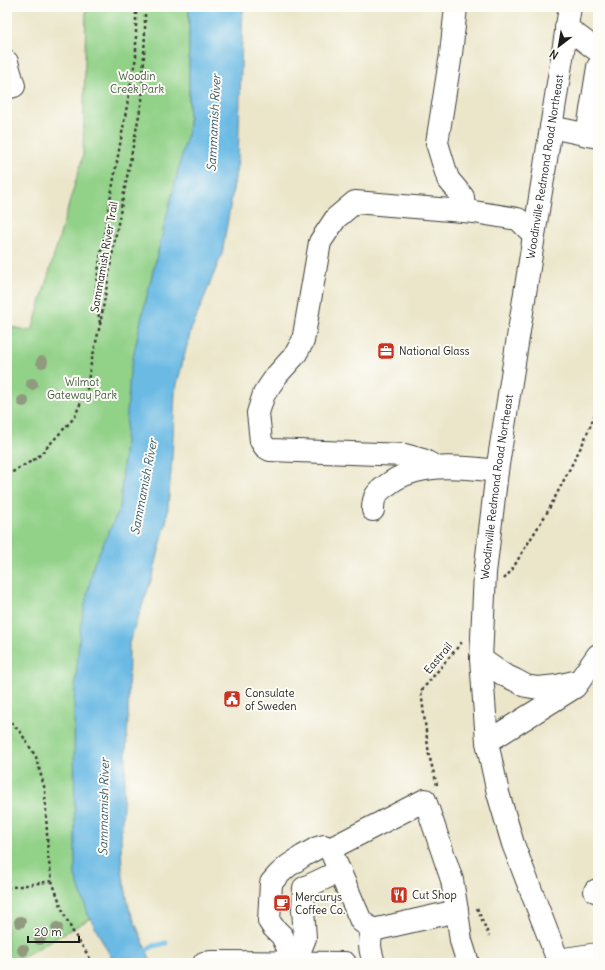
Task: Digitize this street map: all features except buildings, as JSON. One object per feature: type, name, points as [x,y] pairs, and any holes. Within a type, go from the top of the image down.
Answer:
[{"type":"main road","points":[[456,7],[451,54],[437,143],[448,179],[462,198],[464,211]]},
{"type":"main road","points":[[568,17],[598,51]]},
{"type":"main road","name":"Woodinville Redmond Road Northeast","points":[[554,962],[513,844],[498,792],[487,742],[481,659],[485,573],[497,471],[568,17]]},
{"type":"main road","points":[[7,62],[14,86],[7,88]]},
{"type":"main road","points":[[551,127],[593,136],[598,68]]},
{"type":"main road","points":[[436,467],[423,460],[405,455],[270,450],[265,447],[261,440],[258,413],[264,394],[277,375],[295,355],[302,341],[320,242],[336,218],[355,202],[464,211],[518,219],[534,235]]},
{"type":"main road","points":[[373,510],[373,504],[377,493],[393,480],[412,472],[436,467],[470,468],[497,471]]},
{"type":"main road","points":[[487,742],[575,687],[598,655]]},
{"type":"main road","points":[[481,659],[504,675],[526,686],[538,688],[557,686],[579,681]]},
{"type":"main road","points":[[330,849],[425,800],[452,880],[461,941],[468,963]]},
{"type":"main road","points":[[295,963],[284,939],[273,928],[269,921],[271,883],[283,870],[317,848],[324,846],[330,849],[361,921],[373,930],[457,911]]},
{"type":"main road","points":[[295,963],[305,938],[303,909],[304,888],[340,871]]},
{"type":"main road","points":[[373,930],[370,938],[370,952],[374,963]]},
{"type":"main road","points":[[554,962],[598,954]]},
{"type":"main road","points":[[208,962],[345,963]]},
{"type":"path","points":[[100,325],[95,295],[129,90],[136,57],[136,7]]},
{"type":"path","name":"Sammamish River Trail","points":[[8,473],[36,458],[74,418],[87,389],[142,100],[146,7]]},
{"type":"path","points":[[484,587],[501,583],[512,570],[548,511],[584,441],[598,407]]},
{"type":"path","name":"Eastrail","points":[[421,691],[462,641]]},
{"type":"path","points":[[7,718],[21,733],[36,757],[45,790],[48,856],[52,881],[64,914],[73,932],[93,963]]},
{"type":"path","points":[[7,888],[52,881]]},
{"type":"green space","name":"Wilmot Gateway Park","points":[[86,7],[189,7],[189,126],[111,643],[107,909],[12,963],[7,963],[7,326],[32,331],[83,156]]},
{"type":"water","name":"Sammamish River","points":[[189,7],[243,7],[238,160],[222,254],[191,330],[175,392],[172,460],[167,518],[153,575],[129,643],[128,720],[121,840],[122,871],[129,908],[152,963],[114,963],[88,914],[75,876],[74,702],[80,628],[94,563],[120,508],[130,372],[140,324],[189,126]]},
{"type":"waterway","points":[[142,953],[153,946],[166,943]]},
{"type":"place","name":"National Glass","points":[[386,351]]},
{"type":"place","name":"Consulate of Sweden","points":[[232,699]]},
{"type":"place","name":"Cut Shop","points":[[399,895]]},
{"type":"place","name":"Mercurys Coffee Co.","points":[[282,903]]},
{"type":"park label","name":"Woodin Creek Park","points":[[137,82]]}]
